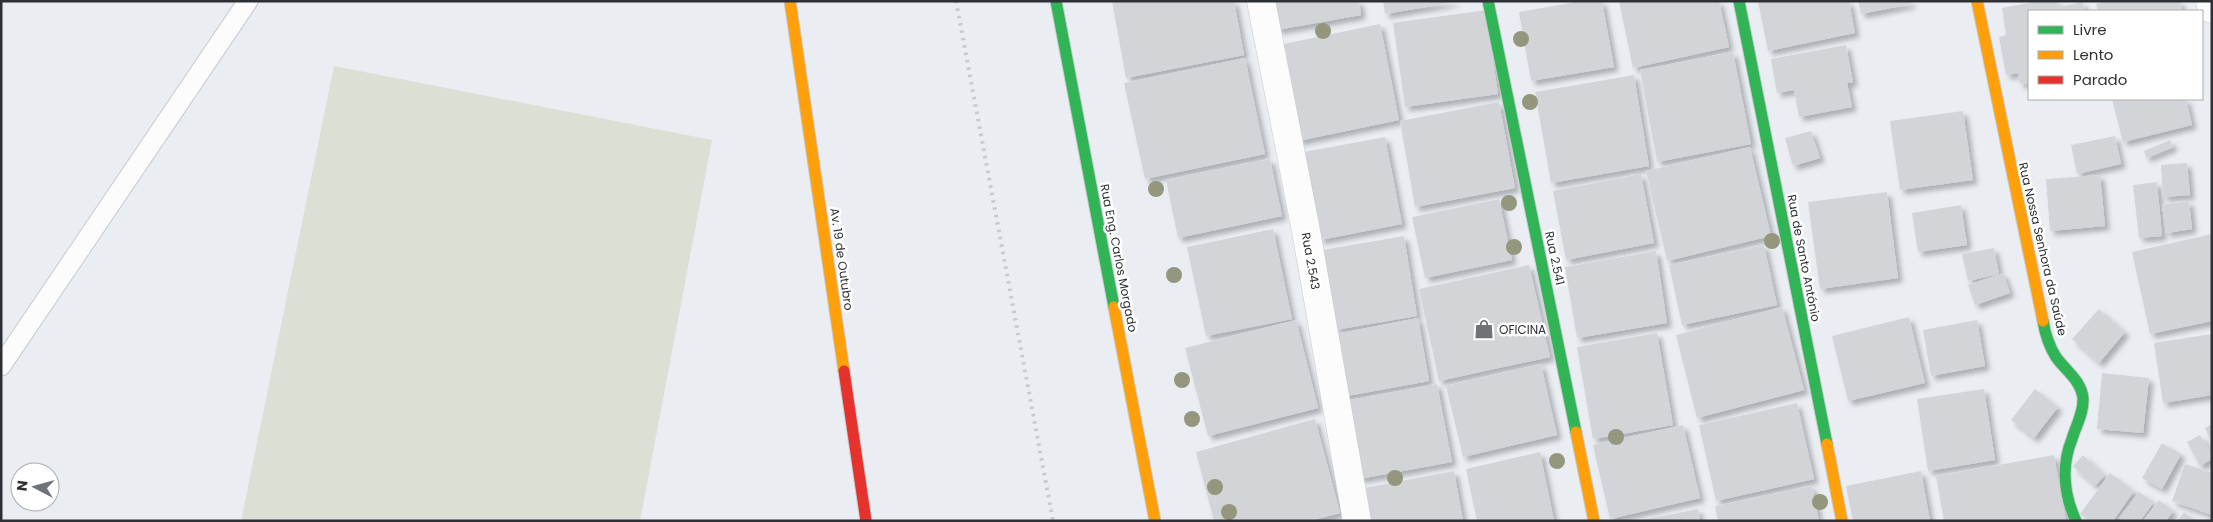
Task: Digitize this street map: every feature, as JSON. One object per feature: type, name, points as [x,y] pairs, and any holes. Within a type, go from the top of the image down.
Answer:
[{"type":"street","name":"Av. 19 de Outubro","points":[[790,1],[866,521]]},
{"type":"street","name":"Rua Eng. Carlos Morgado","points":[[1056,1],[1155,521]]},
{"type":"street","name":"Rua 2.543","points":[[1261,1],[1306,231],[1356,521]]},
{"type":"street","name":"Rua 2.541","points":[[1488,1],[1594,521]]},
{"type":"street","name":"Rua de Santo António","points":[[1739,1],[1842,521]]},
{"type":"street","name":"Rua Nossa Senhora da Saúde","points":[[1977,1],[2046,336],[2056,357],[2080,386],[2083,400],[2067,450],[2066,464],[2070,507],[2076,521]]},
{"type":"street","points":[[2210,1],[2212,9]]},
{"type":"lane","points":[[1,366],[248,1]]},
{"type":"shaded area","points":[[334,66],[712,140],[640,521],[241,521]]},
{"type":"building","points":[[1112,1],[1234,1],[1244,55],[1126,78]]},
{"type":"building","points":[[1272,1],[1359,1],[1361,15],[1277,30]]},
{"type":"building","points":[[1383,1],[1455,1],[1455,2],[1385,14]]},
{"type":"building","points":[[1582,1],[1602,1],[1614,67],[1531,81],[1519,12]]},
{"type":"building","points":[[1619,1],[1719,1],[1729,47],[1633,68]]},
{"type":"building","points":[[1758,1],[1849,1],[1855,33],[1768,51]]},
{"type":"building","points":[[1858,1],[1911,1],[1911,4],[1861,14]]},
{"type":"building","points":[[2039,1],[2057,1],[2058,7],[2083,2],[2085,10],[2028,10],[2028,83],[2020,84],[2018,73],[2006,75],[1999,37],[2006,35],[2002,8]]},
{"type":"building","points":[[2106,1],[2180,1],[2182,10],[2098,10],[2096,4]]},
{"type":"building","points":[[1486,10],[1498,94],[1405,107],[1393,23]]},
{"type":"building","points":[[1380,24],[1399,120],[1298,141],[1279,45]]},
{"type":"building","points":[[1846,45],[1853,82],[1847,83],[1852,107],[1799,117],[1794,90],[1777,93],[1771,59]]},
{"type":"building","points":[[1733,52],[1751,144],[1657,162],[1640,70]]},
{"type":"building","points":[[1245,58],[1265,154],[1145,179],[1124,83]]},
{"type":"building","points":[[1634,75],[1649,166],[1551,183],[1535,92]]},
{"type":"building","points":[[2112,100],[2186,100],[2192,125],[2123,142]]},
{"type":"building","points":[[1499,102],[1515,188],[1415,207],[1400,121]]},
{"type":"building","points":[[1963,111],[1973,180],[1900,190],[1890,121]]},
{"type":"building","points":[[1811,131],[1820,158],[1793,166],[1785,138]]},
{"type":"building","points":[[2115,136],[2121,164],[2077,174],[2071,145]]},
{"type":"building","points":[[1385,137],[1402,224],[1320,240],[1304,152]]},
{"type":"building","points":[[2170,140],[2173,147],[2146,158],[2144,151]]},
{"type":"building","points":[[1750,147],[1771,236],[1667,261],[1646,171]]},
{"type":"building","points":[[1270,159],[1282,216],[1178,238],[1166,180]]},
{"type":"building","points":[[2187,163],[2190,195],[2163,197],[2161,165]]},
{"type":"building","points":[[1641,174],[1654,243],[1566,260],[1553,191]]},
{"type":"building","points":[[2100,175],[2105,226],[2050,231],[2046,179]]},
{"type":"building","points":[[2157,182],[2162,236],[2139,238],[2133,185]]},
{"type":"building","points":[[1887,192],[1898,278],[1820,289],[1808,202]]},
{"type":"building","points":[[1499,199],[1512,260],[1425,278],[1412,217]]},
{"type":"building","points":[[2189,201],[2192,229],[2166,233],[2162,205]]},
{"type":"building","points":[[1961,205],[1967,245],[1918,252],[1912,213]]},
{"type":"building","points":[[1273,229],[1292,319],[1206,336],[1187,247]]},
{"type":"building","points":[[2212,234],[2212,321],[2150,334],[2132,252]]},
{"type":"building","points":[[1404,236],[1417,316],[1335,330],[1322,250]]},
{"type":"building","points":[[1764,245],[1777,305],[1682,325],[1669,265]]},
{"type":"building","points":[[1994,248],[1999,274],[1968,281],[1962,254]]},
{"type":"building","points":[[1656,251],[1667,323],[1577,338],[1565,267]]},
{"type":"building","points":[[1529,265],[1550,357],[1439,381],[1419,289]]},
{"type":"building","points":[[2003,273],[2010,293],[1975,305],[1968,285]]},
{"type":"building","points":[[1782,307],[1804,390],[1697,418],[1676,335]]},
{"type":"building","points":[[2099,309],[2125,332],[2099,363],[2072,339]]},
{"type":"building","points":[[1909,317],[1925,383],[1848,401],[1832,336]]},
{"type":"building","points":[[1418,318],[1429,381],[1342,397],[1331,335]]},
{"type":"building","points":[[1296,320],[1318,408],[1208,436],[1185,348]]},
{"type":"building","points":[[1977,320],[1985,366],[1931,376],[1923,330]]},
{"type":"building","points":[[1657,333],[1673,425],[1593,439],[1577,347]]},
{"type":"building","points":[[2212,334],[2212,395],[2163,403],[2154,343]]},
{"type":"building","points":[[1541,364],[1557,435],[1463,457],[1446,386]]},
{"type":"building","points":[[2102,373],[2149,378],[2143,433],[2097,429]]},
{"type":"building","points":[[1437,384],[1452,462],[1359,479],[1344,401]]},
{"type":"building","points":[[1984,389],[1995,460],[1928,471],[1917,399]]},
{"type":"building","points":[[2035,389],[2058,407],[2034,438],[2011,420]]},
{"type":"building","points":[[1797,403],[1814,479],[1716,501],[1699,425]]},
{"type":"building","points":[[1315,419],[1340,513],[1310,521],[1214,521],[1196,452]]},
{"type":"building","points":[[2212,424],[2212,439],[2210,439],[2205,428]]},
{"type":"building","points":[[1683,425],[1700,498],[1610,519],[1593,445]]},
{"type":"building","points":[[2200,435],[2212,454],[2212,459],[2200,466],[2187,442]]},
{"type":"building","points":[[2162,443],[2181,454],[2162,489],[2142,478]]},
{"type":"building","points":[[1540,452],[1554,521],[1477,521],[1466,469]]},
{"type":"building","points":[[2054,455],[2066,521],[1944,521],[1936,476]]},
{"type":"building","points":[[2083,455],[2105,475],[2095,486],[2073,466]]},
{"type":"building","points":[[2185,464],[2212,473],[2212,515],[2172,501]]},
{"type":"building","points":[[1454,471],[1463,521],[1360,521],[1354,490]]},
{"type":"building","points":[[1921,471],[1930,521],[1853,521],[1846,486]]},
{"type":"building","points":[[2110,473],[2134,491],[2113,521],[2090,521],[2080,514]]},
{"type":"building","points":[[1812,486],[1819,521],[1718,521],[1715,506]]},
{"type":"building","points":[[2139,492],[2154,502],[2140,521],[2123,521],[2119,518]]},
{"type":"building","points":[[2159,500],[2173,511],[2166,521],[2143,521]]},
{"type":"building","points":[[1698,509],[1700,521],[1642,521],[1642,520]]},
{"type":"building","points":[[2184,512],[2195,521],[2177,521]]},
{"type":"railway","points":[[956,1],[1053,521]]},
{"type":"traffic: fast","points":[[1056,1],[1114,307]]},
{"type":"traffic: fast","points":[[1488,1],[1576,432]]},
{"type":"traffic: fast","points":[[1739,1],[1827,444]]},
{"type":"traffic: fast","points":[[2043,321],[2054,353],[2076,381],[2083,398],[2081,414],[2069,449],[2065,470],[2069,501],[2076,521]]},
{"type":"traffic: slow","points":[[790,1],[844,371]]},
{"type":"traffic: slow","points":[[1977,1],[2043,321]]},
{"type":"traffic: slow","points":[[1114,307],[1155,521]]},
{"type":"traffic: slow","points":[[1576,432],[1594,521]]},
{"type":"traffic: slow","points":[[1827,444],[1842,521]]},
{"type":"traffic: jam","points":[[844,371],[866,521]]},
{"type":"place","name":"OFICINA","points":[[1484,329]]}]
